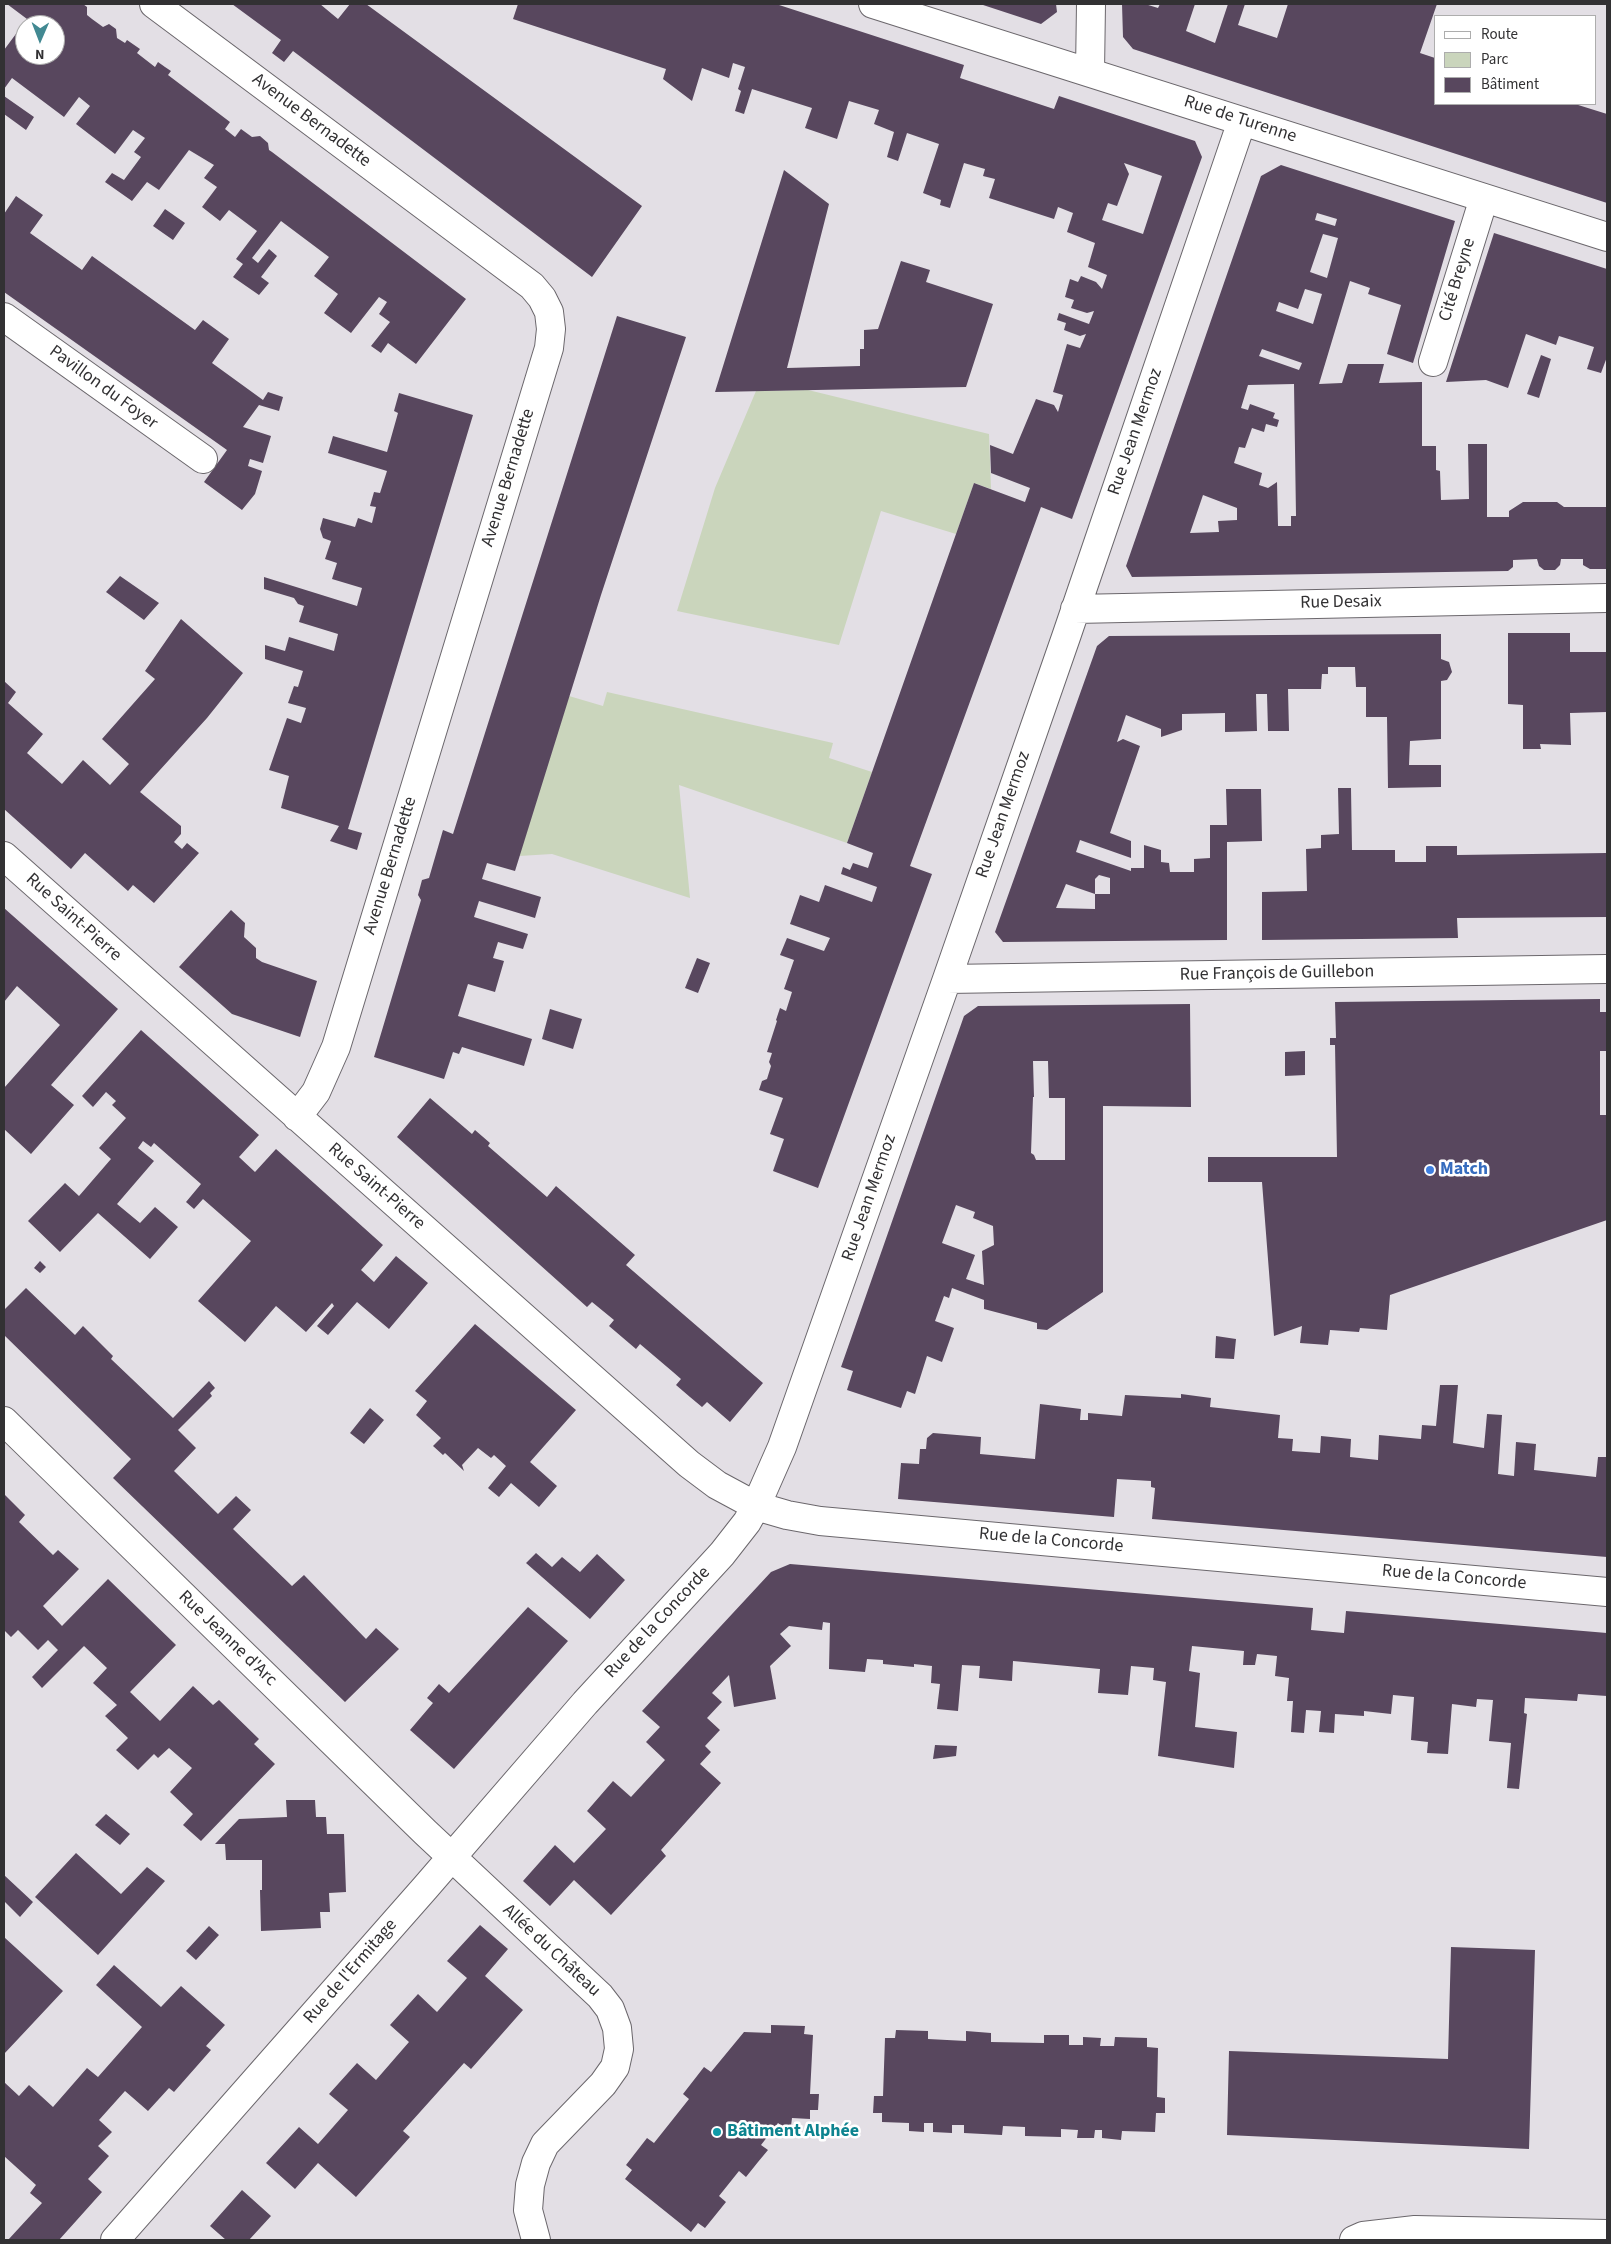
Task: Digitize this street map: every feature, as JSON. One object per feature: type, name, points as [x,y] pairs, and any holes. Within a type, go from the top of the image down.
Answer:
[{"type":"street","name":"Avenue Bernadette","points":[[154,4],[532,286],[542,298],[548,312],[551,329],[546,357],[336,1047],[316,1092],[297,1117]]},
{"type":"street","name":"Rue de Turenne","points":[[873,4],[1607,237]]},
{"type":"street","points":[[1090,72],[1091,4]]},
{"type":"street","name":"Rue Jean Mermoz","points":[[756,1506],[782,1446],[947,979],[1242,121]]},
{"type":"street","name":"Cité Breyne","points":[[1433,362],[1484,198]]},
{"type":"street","name":"Pavillon du Foyer","points":[[4,317],[203,459]]},
{"type":"street","name":"Rue Desaix","points":[[1075,609],[1607,598]]},
{"type":"street","name":"Rue Saint-Pierre","points":[[4,856],[689,1464],[717,1485],[756,1506]]},
{"type":"street","name":"Rue François de Guillebon","points":[[947,979],[1607,968]]},
{"type":"street","name":"Rue Jeanne d'Arc","points":[[4,1421],[452,1857]]},
{"type":"street","name":"Rue de la Concorde","points":[[585,1702],[722,1554],[756,1506],[787,1515],[820,1521],[1607,1592]]},
{"type":"street","name":"Rue de l'Ermitage","points":[[115,2240],[452,1857],[585,1702]]},
{"type":"street","name":"Allée du Château","points":[[452,1857],[600,1996],[610,2009],[618,2028],[619,2049],[615,2067],[603,2084],[545,2144],[536,2163],[530,2185],[528,2210],[536,2240]]},
{"type":"street","points":[[1354,2240],[1371,2235],[1416,2230],[1607,2234]]},
{"type":"green space","points":[[808,390],[989,434],[991,489],[974,483],[956,534],[881,511],[839,645],[677,611],[715,488],[756,391]]},
{"type":"green space","points":[[607,692],[833,743],[829,758],[872,772],[847,843],[679,785],[690,898],[552,854],[519,856],[569,696],[603,706]]},
{"type":"building","points":[[7,4],[83,4],[87,7],[87,15],[103,27],[109,24],[116,29],[117,38],[125,43],[127,40],[140,49],[137,53],[155,67],[158,62],[171,71],[168,75],[230,122],[225,129],[235,137],[241,129],[252,137],[260,136],[268,143],[269,150],[466,299],[416,364],[388,343],[381,353],[371,346],[390,322],[379,314],[387,302],[379,297],[351,333],[324,313],[338,294],[314,276],[329,257],[281,221],[252,258],[258,263],[269,249],[277,256],[261,277],[269,283],[259,295],[233,277],[243,264],[236,259],[257,231],[229,210],[220,221],[202,207],[217,187],[204,178],[214,165],[189,150],[159,190],[147,182],[132,201],[105,182],[112,173],[124,180],[141,157],[134,152],[145,138],[133,130],[115,154],[76,124],[90,106],[79,97],[64,117],[12,78],[4,89],[4,50],[15,35],[15,65],[65,65],[65,15],[22,15]]},
{"type":"building","points":[[232,4],[320,4],[338,19],[350,4],[366,4],[642,206],[592,277],[293,51],[284,62],[272,53],[281,40]]},
{"type":"building","points":[[518,4],[776,4],[964,65],[960,78],[1054,109],[1059,96],[1195,141],[1202,157],[1072,519],[1041,507],[910,866],[932,874],[818,1188],[773,1171],[784,1139],[770,1134],[783,1098],[759,1090],[762,1081],[767,1079],[771,1066],[769,1062],[772,1053],[767,1052],[780,1008],[786,1011],[792,992],[784,989],[794,960],[780,955],[787,938],[824,951],[830,938],[790,924],[800,895],[819,902],[825,885],[872,902],[877,887],[841,874],[843,867],[850,870],[853,863],[868,868],[873,853],[847,843],[974,483],[1025,502],[1030,488],[991,473],[990,445],[1013,454],[1036,399],[1054,405],[1058,412],[1063,395],[1053,392],[1067,344],[1080,348],[1086,334],[1080,336],[1064,330],[1066,323],[1057,320],[1059,313],[1089,324],[1094,311],[1087,313],[1071,308],[1074,300],[1065,297],[1070,279],[1078,282],[1081,276],[1096,282],[1102,289],[1107,275],[1088,267],[1095,243],[1067,232],[1073,213],[1058,207],[1054,219],[989,198],[995,179],[983,176],[985,169],[964,163],[950,208],[940,205],[941,200],[923,193],[939,144],[907,133],[898,161],[887,157],[894,132],[874,124],[879,110],[849,101],[837,139],[805,128],[812,108],[752,89],[744,114],[735,111],[741,91],[738,89],[745,67],[733,63],[729,78],[702,68],[692,101],[663,79],[666,69],[513,19]],"holes":[[[1124,163],[1162,176],[1143,234],[1102,220],[1108,203],[1117,206],[1129,174]]]},
{"type":"building","points":[[980,4],[1056,4],[1057,12],[1041,24]]},
{"type":"building","points":[[1122,4],[1145,4],[1158,8],[1160,4],[1195,4],[1186,31],[1215,43],[1228,4],[1245,4],[1238,25],[1277,38],[1288,4],[1437,4],[1420,53],[1434,58],[1434,105],[1578,105],[1607,114],[1607,203],[1133,49],[1123,37]]},
{"type":"building","points":[[4,96],[34,117],[26,130],[4,114]]},
{"type":"building","points":[[1281,165],[1455,221],[1413,363],[1387,354],[1401,305],[1368,294],[1370,288],[1350,281],[1319,384],[1342,383],[1348,364],[1384,364],[1379,383],[1422,382],[1422,446],[1436,446],[1436,470],[1440,471],[1441,500],[1469,499],[1468,444],[1487,444],[1487,517],[1509,517],[1509,511],[1523,502],[1557,502],[1564,507],[1607,507],[1607,569],[1590,569],[1583,565],[1583,559],[1561,559],[1560,565],[1555,570],[1544,570],[1539,566],[1537,559],[1513,560],[1513,567],[1508,571],[1132,577],[1126,566],[1261,176]],"holes":[[[1317,213],[1337,219],[1335,226],[1315,220]],[[1323,234],[1338,238],[1327,278],[1310,272]],[[1305,289],[1322,294],[1313,324],[1276,311],[1279,302],[1298,309]],[[1262,349],[1302,363],[1299,370],[1259,356]],[[1294,384],[1296,516],[1291,516],[1291,526],[1278,526],[1277,482],[1268,488],[1259,485],[1262,473],[1234,463],[1239,447],[1245,448],[1252,428],[1264,432],[1266,424],[1277,427],[1279,420],[1273,418],[1275,413],[1250,404],[1248,410],[1241,408],[1248,385]],[[1203,495],[1237,508],[1237,520],[1218,521],[1219,532],[1190,533]]]},
{"type":"building","points":[[784,170],[829,204],[787,368],[860,366],[860,349],[864,349],[864,330],[878,329],[901,261],[930,270],[926,282],[993,304],[966,387],[715,392]]},
{"type":"building","points":[[16,196],[43,215],[30,233],[82,270],[92,256],[195,330],[203,320],[229,339],[212,363],[263,400],[268,392],[283,397],[279,411],[259,405],[243,427],[271,436],[263,463],[250,459],[248,466],[262,471],[255,494],[242,510],[204,482],[227,450],[4,292],[4,214]]},
{"type":"building","points":[[165,209],[185,223],[173,240],[153,226]]},
{"type":"building","points":[[1494,233],[1607,269],[1607,357],[1601,373],[1587,369],[1594,347],[1559,336],[1556,345],[1526,334],[1508,388],[1486,380],[1446,382]]},
{"type":"building","points":[[617,316],[686,337],[601,595],[515,871],[487,863],[482,879],[541,897],[535,918],[479,901],[474,917],[528,934],[523,949],[498,942],[493,958],[504,961],[495,992],[468,984],[458,1016],[532,1039],[524,1066],[462,1047],[459,1054],[453,1052],[444,1079],[374,1057],[421,900],[418,895],[422,880],[429,878],[443,830],[453,834]]},
{"type":"building","points":[[1541,355],[1551,359],[1539,398],[1527,394]]},
{"type":"building","points":[[399,393],[473,415],[348,829],[362,833],[357,850],[330,841],[339,826],[281,808],[289,776],[269,770],[287,718],[301,723],[306,708],[288,703],[294,686],[298,687],[303,671],[265,659],[265,645],[285,651],[289,637],[334,651],[338,634],[299,622],[304,606],[298,604],[294,598],[264,589],[264,577],[357,606],[362,588],[332,579],[337,563],[325,559],[331,541],[323,538],[320,529],[323,518],[355,527],[358,518],[372,523],[376,507],[370,506],[374,492],[380,493],[387,471],[328,453],[333,436],[387,452],[398,413],[394,411]]},
{"type":"building","points":[[120,576],[159,603],[144,620],[106,592]]},
{"type":"building","points":[[181,619],[243,673],[207,718],[140,792],[181,826],[181,834],[174,842],[182,849],[187,843],[199,853],[154,903],[133,885],[128,891],[85,853],[71,869],[4,809],[4,681],[16,692],[8,703],[43,734],[27,753],[62,784],[83,760],[110,785],[129,764],[102,739],[155,679],[145,671]]},
{"type":"building","points":[[1508,633],[1570,633],[1570,652],[1607,652],[1607,712],[1570,713],[1571,745],[1540,744],[1541,749],[1523,749],[1523,705],[1508,704]]},
{"type":"building","points":[[1441,634],[1441,659],[1449,662],[1452,672],[1447,680],[1441,681],[1441,739],[1410,741],[1409,765],[1441,765],[1441,787],[1388,788],[1387,717],[1366,717],[1366,687],[1356,687],[1355,667],[1328,667],[1328,674],[1322,674],[1321,689],[1288,689],[1289,731],[1268,731],[1267,694],[1256,694],[1257,731],[1225,732],[1225,713],[1182,714],[1182,730],[1161,737],[1161,729],[1126,715],[1117,742],[1123,739],[1140,746],[1110,833],[1131,841],[1131,858],[1080,840],[1076,852],[1131,871],[1131,868],[1144,868],[1144,845],[1161,850],[1161,862],[1169,863],[1170,872],[1194,872],[1194,859],[1210,858],[1210,825],[1227,825],[1226,789],[1261,789],[1262,841],[1227,842],[1227,940],[1003,942],[995,932],[1097,646],[1109,636]],"holes":[[[1099,875],[1110,878],[1110,894],[1095,894],[1095,879]],[[1066,884],[1095,894],[1095,909],[1056,908]]]},
{"type":"building","points":[[1338,788],[1351,788],[1352,850],[1395,850],[1395,862],[1426,862],[1426,846],[1457,846],[1457,855],[1607,853],[1607,917],[1457,918],[1458,938],[1262,940],[1262,892],[1307,891],[1306,849],[1321,848],[1321,835],[1339,834]]},
{"type":"building","points":[[4,908],[118,1009],[51,1085],[74,1105],[31,1154],[4,1129],[4,1088],[60,1025],[17,986],[4,1002]]},
{"type":"building","points":[[231,910],[245,923],[244,937],[256,948],[256,958],[262,962],[317,981],[300,1037],[232,1014],[179,967]]},
{"type":"building","points":[[697,958],[710,963],[698,993],[685,988]]},
{"type":"building","name":"Match","points":[[1600,999],[1600,1012],[1607,1012],[1607,1051],[1600,1051],[1600,1115],[1607,1115],[1607,1220],[1390,1295],[1387,1330],[1360,1328],[1359,1332],[1330,1330],[1328,1345],[1300,1343],[1302,1326],[1274,1336],[1262,1182],[1208,1182],[1208,1157],[1337,1157],[1335,1045],[1330,1045],[1330,1038],[1336,1038],[1335,1002]]},
{"type":"building","points":[[1190,1004],[1191,1107],[1103,1106],[1103,1292],[1047,1330],[1037,1329],[1037,1323],[984,1309],[984,1300],[952,1288],[949,1298],[944,1296],[935,1321],[954,1328],[942,1362],[927,1356],[915,1394],[907,1391],[901,1408],[847,1390],[853,1371],[841,1367],[964,1016],[978,1006]],"holes":[[[1033,1061],[1048,1061],[1049,1098],[1065,1098],[1065,1160],[1036,1160],[1031,1153],[1034,1097]],[[956,1205],[975,1212],[973,1218],[993,1226],[994,1245],[982,1251],[984,1285],[966,1279],[975,1255],[942,1243]]]},
{"type":"building","points":[[550,1009],[582,1019],[573,1049],[542,1039]]},
{"type":"building","points":[[141,1030],[259,1135],[239,1157],[255,1172],[276,1149],[383,1245],[361,1270],[374,1282],[396,1256],[428,1283],[389,1329],[357,1302],[328,1335],[317,1326],[334,1306],[332,1303],[306,1332],[276,1306],[245,1342],[198,1301],[251,1241],[203,1199],[194,1209],[186,1202],[201,1184],[154,1143],[151,1147],[143,1141],[138,1148],[154,1161],[117,1204],[140,1223],[155,1207],[178,1227],[150,1259],[98,1213],[60,1252],[28,1221],[65,1183],[79,1196],[111,1159],[99,1148],[126,1118],[112,1105],[116,1101],[106,1092],[93,1107],[82,1096]]},
{"type":"building","points":[[1305,1051],[1305,1075],[1285,1076],[1285,1052]]},
{"type":"building","points":[[430,1098],[472,1134],[475,1130],[490,1143],[488,1146],[547,1197],[556,1186],[635,1255],[626,1265],[763,1383],[730,1422],[707,1402],[702,1407],[690,1397],[676,1385],[681,1379],[640,1344],[636,1349],[609,1326],[614,1320],[592,1302],[587,1307],[397,1137]]},
{"type":"building","points":[[40,1261],[46,1267],[40,1273],[34,1268]]},
{"type":"building","points":[[26,1288],[75,1335],[83,1326],[113,1356],[111,1359],[173,1418],[209,1381],[215,1388],[210,1393],[212,1396],[178,1430],[196,1448],[174,1471],[218,1514],[236,1496],[251,1510],[233,1529],[292,1586],[304,1575],[366,1639],[376,1628],[399,1649],[345,1702],[113,1478],[131,1459],[4,1335],[4,1310]]},
{"type":"building","points":[[475,1324],[576,1410],[530,1462],[557,1486],[539,1507],[511,1483],[499,1497],[488,1488],[506,1466],[494,1455],[491,1458],[478,1448],[462,1465],[464,1471],[445,1453],[443,1455],[433,1446],[441,1438],[416,1415],[427,1401],[415,1391]]},
{"type":"building","points":[[1216,1336],[1236,1339],[1234,1359],[1215,1358]]},
{"type":"building","points":[[1440,1385],[1458,1385],[1453,1443],[1484,1448],[1487,1414],[1502,1415],[1498,1474],[1514,1476],[1516,1442],[1536,1444],[1534,1470],[1596,1477],[1598,1457],[1607,1457],[1607,1557],[1152,1519],[1155,1488],[1151,1487],[1151,1481],[1117,1479],[1114,1517],[898,1499],[901,1463],[919,1464],[920,1449],[926,1449],[927,1438],[933,1433],[981,1437],[980,1454],[1035,1459],[1040,1404],[1081,1409],[1080,1420],[1088,1420],[1088,1413],[1122,1416],[1125,1395],[1181,1398],[1181,1394],[1211,1398],[1210,1407],[1280,1415],[1278,1438],[1293,1439],[1292,1451],[1320,1453],[1321,1436],[1351,1439],[1350,1457],[1378,1460],[1379,1435],[1421,1439],[1422,1425],[1436,1426]]},
{"type":"building","points":[[370,1408],[384,1420],[364,1444],[350,1433]]},
{"type":"building","points":[[4,1494],[25,1515],[19,1522],[53,1555],[58,1550],[79,1569],[43,1606],[62,1626],[108,1579],[176,1645],[130,1692],[160,1721],[193,1686],[213,1705],[219,1700],[259,1739],[254,1744],[275,1764],[201,1841],[183,1825],[193,1814],[170,1792],[192,1768],[169,1748],[158,1758],[154,1754],[138,1770],[116,1750],[128,1738],[105,1716],[117,1705],[93,1683],[107,1668],[84,1646],[42,1688],[32,1677],[58,1650],[48,1640],[38,1650],[18,1630],[11,1637],[4,1630]]},
{"type":"building","points":[[536,1553],[552,1567],[562,1557],[580,1572],[597,1554],[625,1580],[590,1619],[526,1563]]},
{"type":"building","points":[[790,1564],[1313,1608],[1311,1630],[1344,1633],[1346,1611],[1607,1633],[1607,1696],[1578,1694],[1577,1701],[1525,1698],[1524,1713],[1527,1714],[1519,1789],[1507,1788],[1511,1743],[1489,1741],[1493,1700],[1477,1699],[1476,1707],[1452,1704],[1448,1754],[1427,1753],[1428,1742],[1411,1740],[1414,1697],[1393,1695],[1391,1714],[1364,1711],[1364,1716],[1335,1714],[1334,1733],[1319,1732],[1321,1711],[1306,1710],[1304,1733],[1291,1732],[1293,1701],[1287,1701],[1289,1678],[1275,1676],[1277,1656],[1257,1654],[1255,1665],[1243,1665],[1244,1651],[1192,1646],[1189,1671],[1200,1673],[1195,1727],[1237,1732],[1234,1768],[1158,1756],[1166,1682],[1153,1680],[1154,1668],[1131,1666],[1128,1695],[1098,1693],[1100,1669],[1013,1661],[1012,1681],[979,1678],[980,1666],[962,1665],[958,1711],[937,1709],[940,1684],[931,1683],[932,1666],[914,1664],[914,1667],[883,1664],[883,1660],[867,1659],[865,1672],[829,1669],[830,1623],[823,1622],[822,1630],[789,1626],[780,1634],[791,1646],[770,1666],[776,1699],[734,1707],[729,1675],[712,1693],[722,1702],[707,1718],[720,1730],[705,1746],[711,1752],[700,1764],[721,1783],[661,1850],[666,1856],[611,1915],[574,1880],[550,1906],[523,1881],[555,1845],[574,1863],[606,1829],[587,1811],[613,1781],[631,1797],[665,1760],[646,1742],[660,1727],[642,1711],[771,1572]]},
{"type":"building","points":[[528,1607],[568,1641],[454,1769],[410,1730],[433,1703],[427,1698],[439,1684],[449,1693]]},
{"type":"building","points":[[935,1745],[957,1746],[956,1756],[933,1759]]},
{"type":"building","points":[[286,1800],[315,1800],[316,1817],[326,1817],[327,1834],[344,1834],[346,1892],[329,1893],[330,1912],[320,1912],[321,1928],[261,1931],[260,1890],[262,1890],[262,1860],[226,1860],[225,1844],[215,1844],[239,1819],[287,1817]]},
{"type":"building","points":[[106,1814],[130,1834],[120,1845],[95,1825]]},
{"type":"building","points":[[76,1853],[121,1894],[147,1867],[165,1881],[98,1955],[35,1897]]},
{"type":"building","points":[[4,1875],[33,1902],[20,1917],[4,1901]]},
{"type":"building","points":[[480,1925],[508,1949],[485,1976],[523,2010],[471,2069],[464,2063],[403,2131],[410,2137],[356,2197],[318,2163],[295,2189],[266,2163],[299,2127],[318,2144],[348,2110],[329,2094],[357,2063],[376,2080],[409,2042],[390,2025],[418,1994],[437,2012],[467,1978],[447,1961]]},
{"type":"building","points":[[209,1926],[219,1935],[196,1960],[186,1951]]},
{"type":"building","points":[[4,1937],[63,1991],[4,2054]]},
{"type":"building","points":[[1451,1947],[1535,1950],[1529,2149],[1227,2135],[1229,2051],[1448,2059]]},
{"type":"building","points":[[114,1965],[161,2007],[181,1986],[225,2025],[206,2046],[211,2050],[174,2092],[169,2088],[148,2111],[125,2091],[99,2120],[112,2132],[98,2146],[109,2156],[88,2179],[102,2192],[59,2240],[8,2240],[42,2203],[30,2193],[36,2185],[4,2156],[4,2082],[19,2096],[29,2085],[53,2107],[87,2068],[98,2077],[142,2027],[96,1985]]},
{"type":"building","name":"Bâtiment Alphée","points":[[771,2025],[805,2026],[804,2034],[813,2035],[810,2094],[819,2094],[818,2110],[810,2110],[810,2119],[792,2118],[791,2126],[782,2126],[778,2123],[761,2145],[768,2150],[746,2177],[739,2171],[719,2196],[726,2202],[705,2228],[698,2223],[691,2232],[625,2179],[632,2170],[626,2165],[647,2138],[654,2143],[689,2099],[683,2094],[704,2067],[711,2072],[744,2032],[771,2033]]},
{"type":"building","points":[[896,2030],[928,2031],[928,2039],[966,2041],[966,2031],[991,2033],[991,2042],[1044,2043],[1044,2035],[1069,2035],[1069,2045],[1083,2045],[1083,2037],[1101,2038],[1100,2046],[1114,2046],[1115,2037],[1147,2038],[1147,2047],[1158,2048],[1157,2097],[1165,2098],[1165,2113],[1156,2113],[1155,2132],[1122,2131],[1121,2140],[1102,2138],[1102,2130],[1095,2130],[1094,2138],[1077,2138],[1078,2130],[1061,2129],[1061,2137],[1025,2136],[1025,2127],[1003,2126],[1002,2135],[964,2133],[964,2125],[952,2125],[952,2133],[933,2132],[933,2123],[924,2123],[924,2132],[909,2131],[909,2123],[882,2122],[882,2113],[873,2113],[874,2096],[883,2096],[885,2038],[895,2038]]},
{"type":"building","points":[[242,2190],[271,2216],[249,2240],[226,2240],[210,2226]]},
{"type":"place","name":"Match","points":[[1430,1170]]},
{"type":"place","name":"Bâtiment Alphée","points":[[717,2132]]}]
